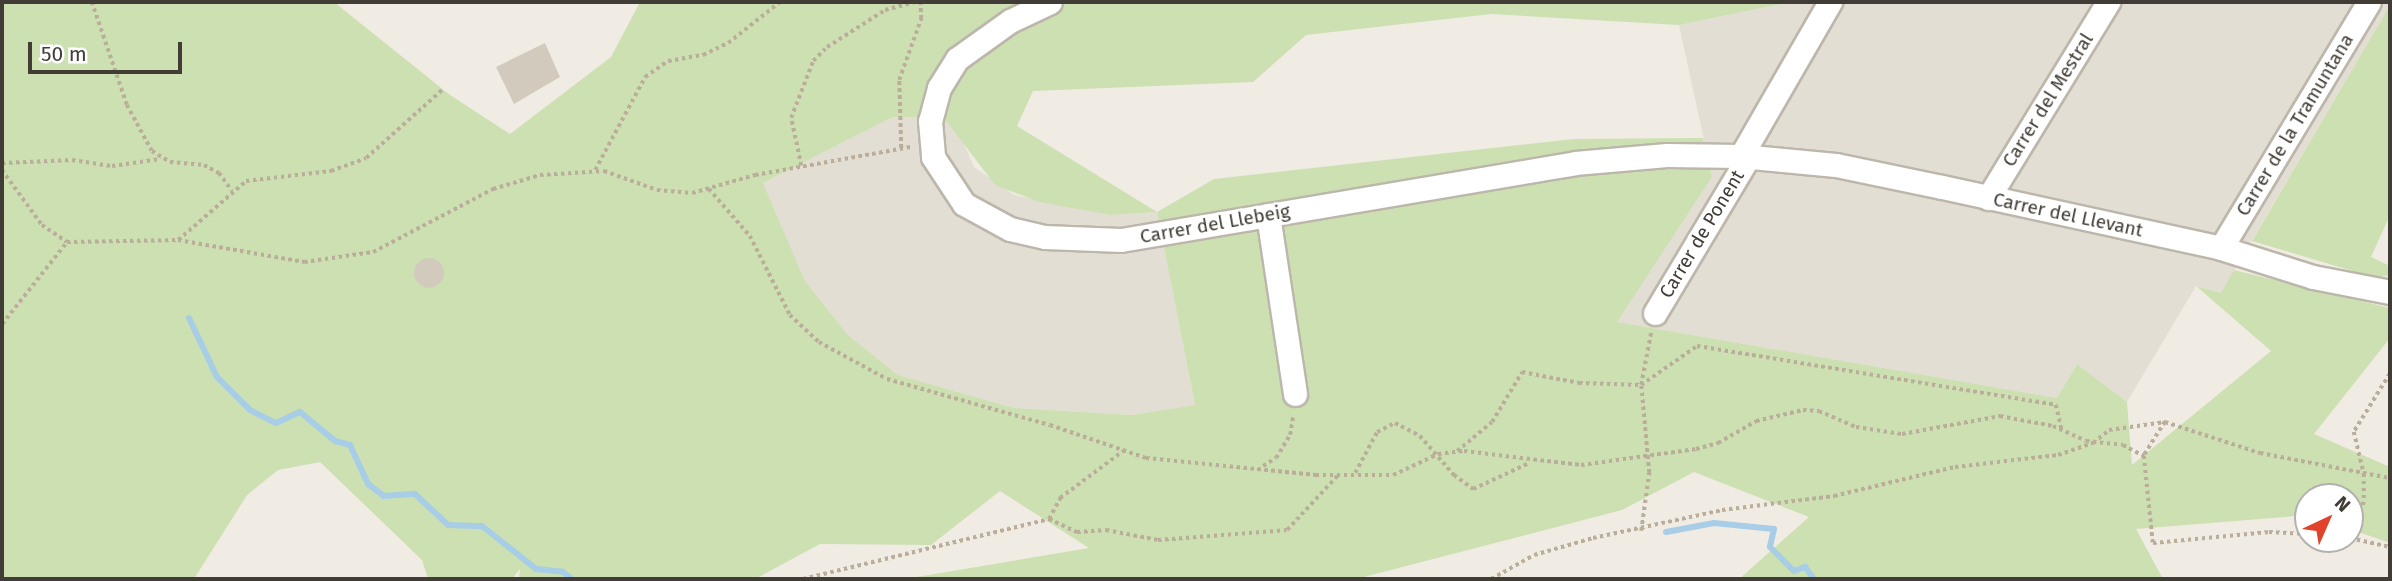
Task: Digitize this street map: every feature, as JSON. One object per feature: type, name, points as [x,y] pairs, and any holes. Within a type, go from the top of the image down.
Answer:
[{"type":"street","name":"Carrer del Llebeig","points":[[1050,2],[981,40],[957,59],[939,88],[930,121],[930,144],[940,173],[964,204],[1010,229],[1092,242],[1575,163],[1667,155],[1745,156]]},
{"type":"street","name":"Carrer de Ponent","points":[[1655,313],[1830,2]]},
{"type":"street","name":"Carrer del Mestral","points":[[1988,198],[2109,2]]},
{"type":"street","name":"Carrer de la Tramuntana","points":[[2221,248],[2369,2]]},
{"type":"street","name":"Carrer del Llevant","points":[[1745,156],[1836,165],[2221,248],[2313,276],[2390,292]]},
{"type":"street","points":[[1268,215],[1296,394]]},
{"type":"path","points":[[92,2],[136,126],[161,159]]},
{"type":"path","points":[[594,170],[645,76],[668,61],[703,55],[729,43],[780,2]]},
{"type":"path","points":[[2,170],[42,225],[67,242],[178,240],[264,259],[333,261],[392,245],[514,182],[594,170],[674,193],[709,189],[801,166],[901,148],[899,80],[921,19],[918,2],[885,10],[827,47],[813,61],[791,118],[801,166]]},
{"type":"path","points":[[178,240],[232,191],[258,177],[349,167],[379,148],[443,89]]},
{"type":"path","points":[[2,163],[72,160],[112,166],[161,159],[204,165],[219,173],[232,191]]},
{"type":"path","points":[[709,189],[754,243],[790,315],[819,342],[887,379],[1050,425],[1123,451],[1172,463],[1191,460],[1393,475],[1438,454],[1456,452],[1498,453],[1530,462],[1581,465],[1718,443],[1756,421],[1803,410],[1819,411],[1856,427],[1893,433],[2000,416],[2062,430],[2094,443],[2123,445],[2144,456]]},
{"type":"path","points":[[2,324],[67,242]]},
{"type":"path","points":[[1641,531],[1649,453],[1640,385],[1655,313]]},
{"type":"path","points":[[1456,452],[1492,422],[1522,372],[1579,383],[1640,385],[1697,346],[2056,405],[2062,430]]},
{"type":"path","points":[[2390,374],[2354,432],[2364,474],[2364,502],[2350,538],[2390,547]]},
{"type":"path","points":[[1262,467],[1276,458],[1290,435],[1296,394]]},
{"type":"path","points":[[2165,422],[2144,456],[2153,543],[2269,532],[2294,533]]},
{"type":"path","points":[[1491,579],[1534,555],[1722,510],[1915,480],[1955,467],[2058,455],[2094,443],[2109,430],[2165,422],[2260,453],[2390,478]]},
{"type":"path","points":[[1355,473],[1377,432],[1395,423],[1420,436],[1454,475],[1474,489],[1530,462]]},
{"type":"path","points":[[1049,519],[1060,498],[1123,451]]},
{"type":"path","points":[[803,579],[1049,519],[1077,532],[1106,530],[1158,540],[1287,530],[1339,473]]},
{"type":"shaded area","points":[[1791,2],[2390,2],[2390,5],[2221,293],[2196,286],[2127,402],[2077,364],[2057,398],[1616,322],[1712,177],[1679,25]]},
{"type":"shaded area","points":[[893,117],[944,118],[955,123],[974,167],[1014,195],[1111,215],[1157,212],[1195,405],[1133,415],[1014,408],[898,375],[848,335],[805,281],[763,183]]},
{"type":"green space","points":[[2,2],[334,2],[450,95],[510,134],[611,57],[640,2],[1791,2],[1679,25],[1491,14],[1306,35],[1253,82],[1033,91],[1017,126],[1157,212],[1214,179],[1574,139],[1703,138],[1712,177],[1617,322],[2057,398],[2077,364],[2127,402],[2132,465],[2271,351],[2196,286],[2221,293],[2234,270],[2390,308],[2390,338],[2314,434],[2390,467],[2390,543],[2364,534],[2364,483],[2294,483],[2294,516],[2136,529],[2163,579],[1739,579],[1809,517],[1694,472],[1622,510],[1356,579],[905,579],[1089,548],[1000,491],[931,545],[820,544],[755,579],[519,579],[520,569],[512,579],[428,579],[422,560],[320,462],[278,470],[247,495],[194,579],[2,579]],"holes":[[[893,117],[944,118],[995,185],[1039,202],[1111,215],[1157,212],[1195,405],[1132,415],[1014,408],[898,375],[848,335],[805,281],[763,183]]]},
{"type":"green space","points":[[2390,5],[2390,215],[2371,257],[2390,266],[2390,276],[2373,277],[2252,241]]},
{"type":"building","points":[[545,43],[560,77],[514,104],[496,67]]},
{"type":"building","points":[[429,258],[440,262],[444,273],[440,284],[429,288],[418,284],[414,273],[418,262]]},
{"type":"waterway","points":[[189,318],[217,377],[250,410],[276,423],[300,412],[335,441],[350,445],[368,484],[384,496],[415,494],[448,525],[482,526],[536,569],[563,572],[572,579]]},
{"type":"waterway","points":[[1666,532],[1714,523],[1774,529],[1770,547],[1794,571],[1805,567],[1814,579]]}]
